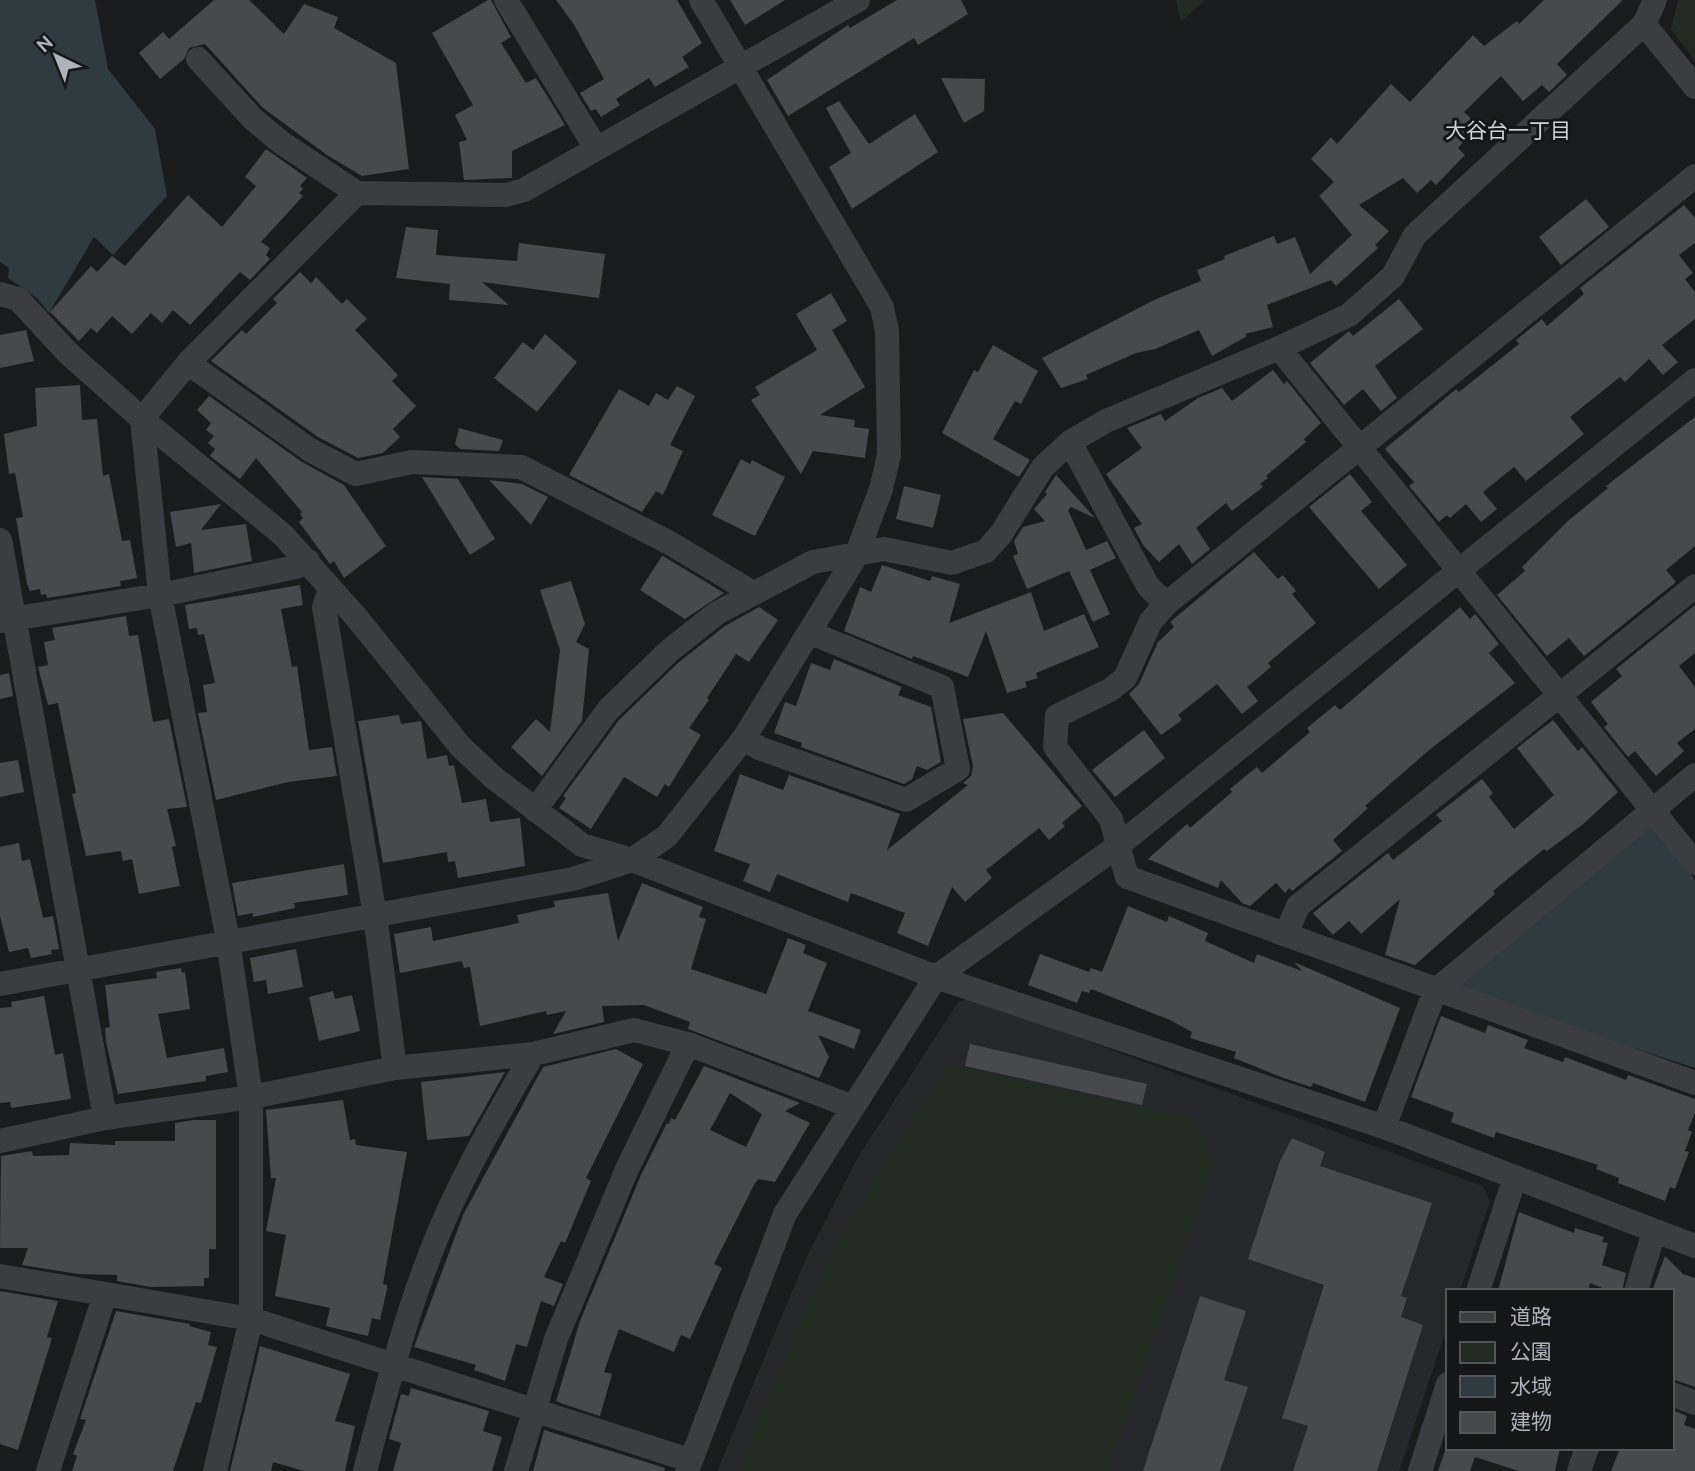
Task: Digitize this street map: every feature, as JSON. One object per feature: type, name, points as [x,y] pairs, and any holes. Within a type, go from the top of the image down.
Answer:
[{"type":"street","points":[[506,0],[596,148]]},
{"type":"street","points":[[0,984],[228,940],[573,880],[632,860],[667,836],[744,738],[856,556],[881,489],[890,455],[887,331],[882,307],[800,163],[740,69],[701,0]]},
{"type":"street","points":[[198,59],[253,119],[314,166],[357,193],[506,195],[524,190],[858,0]]},
{"type":"street","points":[[535,810],[608,710],[669,652],[717,614],[813,562],[884,549],[952,563],[986,551],[1001,534],[1043,467],[1070,442],[1106,421],[1279,348],[1349,315],[1393,276],[1415,235],[1644,24],[1655,0]]},
{"type":"street","points":[[1644,24],[1695,87]]},
{"type":"street","points":[[1695,176],[1166,604],[1151,621],[1125,678],[1110,690],[1057,716],[1055,747],[1111,819],[1127,877],[1435,991],[1695,1083]]},
{"type":"street","points":[[215,1471],[251,1319],[251,1097],[228,940],[160,595],[142,419],[188,363],[357,193]]},
{"type":"street","points":[[0,294],[18,299],[68,353],[142,419],[283,535],[330,587],[460,746],[535,810],[582,845],[632,860],[936,977],[1384,1128],[1695,1246]]},
{"type":"street","points":[[1279,348],[1357,448],[1695,863]]},
{"type":"street","points":[[188,363],[310,450],[356,474],[412,462],[521,467],[670,543],[753,593]]},
{"type":"street","points":[[0,1276],[251,1319],[534,1411],[688,1465],[785,1214],[936,977],[1118,845],[1459,573],[1695,380]]},
{"type":"street","points":[[1070,442],[1148,586],[1166,604]]},
{"type":"street","points":[[0,540],[7,620],[80,970],[105,1118]]},
{"type":"street","points":[[7,620],[160,595],[296,567],[308,561]]},
{"type":"street","points":[[1286,934],[1298,906],[1695,586]]},
{"type":"street","points":[[330,587],[324,607],[375,916],[395,1069]]},
{"type":"street","points":[[744,738],[759,748],[906,800],[958,769],[942,687],[811,633]]},
{"type":"street","points":[[1384,1128],[1435,991],[1695,775]]},
{"type":"street","points":[[0,1141],[105,1118],[251,1097],[395,1069],[533,1054],[634,1030],[688,1044],[853,1107]]},
{"type":"street","points":[[516,1471],[555,1339],[628,1170],[688,1044]]},
{"type":"street","points":[[365,1471],[393,1364],[439,1233],[479,1147],[533,1054]]},
{"type":"street","points":[[1479,1289],[1514,1177]]},
{"type":"street","points":[[1637,1289],[1654,1231]]},
{"type":"street","points":[[48,1471],[105,1294]]},
{"type":"street","points":[[1420,1471],[1446,1390]]},
{"type":"street","points":[[1674,1395],[1695,1403]]},
{"type":"street","points":[[1579,1471],[1586,1450]]},
{"type":"shaded area","points":[[970,998],[1483,1186],[1490,1202],[1461,1289],[1446,1289],[1446,1331],[1399,1471],[717,1471],[806,1258],[858,1157],[958,1002]]},
{"type":"green space","points":[[1176,0],[1205,0],[1181,22]]},
{"type":"green space","points":[[1678,0],[1695,0],[1695,61],[1671,29]]},
{"type":"green space","points":[[947,1064],[1195,1118],[1214,1164],[1108,1471],[739,1471],[738,1467],[791,1341],[846,1224]]},
{"type":"water","points":[[0,0],[95,0],[108,69],[155,129],[167,196],[113,255],[94,237],[49,313],[37,298],[8,278],[9,268],[0,262]]},
{"type":"water","points":[[1652,821],[1695,880],[1695,1068],[1451,988]]},
{"type":"building","points":[[214,0],[249,0],[284,34],[304,4],[338,17],[334,28],[396,63],[409,169],[362,176],[327,155],[263,108],[205,44],[189,48],[184,59],[160,79],[139,53],[163,32],[169,39]]},
{"type":"building","points":[[491,0],[511,37],[501,43],[526,83],[536,78],[565,125],[512,151],[512,178],[464,180],[459,142],[467,140],[455,115],[473,105],[432,33]]},
{"type":"building","points":[[556,0],[677,0],[702,43],[682,57],[689,67],[655,87],[649,78],[616,99],[620,105],[601,117],[596,109],[591,111],[580,93],[604,79],[573,23]]},
{"type":"building","points":[[730,0],[785,0],[745,25]]},
{"type":"building","points":[[897,0],[961,0],[968,14],[918,45],[914,38],[788,116],[767,80],[848,25],[850,28]]},
{"type":"building","points":[[1544,0],[1623,0],[1557,64],[1567,75],[1549,92],[1542,85],[1523,101],[1501,76],[1464,112],[1478,125],[1458,148],[1465,155],[1436,185],[1431,180],[1417,193],[1403,178],[1359,205],[1389,231],[1375,245],[1378,248],[1336,286],[1331,280],[1267,305],[1273,327],[1245,334],[1247,336],[1212,356],[1199,330],[1155,349],[1136,353],[1086,375],[1088,379],[1061,388],[1042,358],[1156,299],[1201,281],[1197,270],[1225,259],[1224,256],[1274,236],[1277,244],[1295,237],[1310,274],[1352,235],[1319,196],[1334,182],[1311,159],[1331,137],[1337,144],[1391,84],[1410,102],[1473,35],[1484,46],[1517,21],[1519,24]]},
{"type":"building","points":[[941,78],[985,79],[984,111],[964,123]]},
{"type":"building","points":[[839,101],[869,144],[915,114],[938,152],[852,209],[829,167],[851,153],[826,108]]},
{"type":"building","points":[[266,149],[307,178],[300,186],[303,189],[299,193],[303,196],[261,242],[270,248],[266,255],[270,259],[250,280],[240,272],[190,325],[173,310],[162,323],[151,313],[132,334],[112,316],[97,333],[91,328],[79,341],[50,312],[91,266],[97,272],[112,256],[125,266],[188,195],[222,227],[256,186],[245,177]]},
{"type":"building","points":[[1586,199],[1609,227],[1561,265],[1539,237]]},
{"type":"building","points":[[1684,205],[1695,218],[1695,243],[1679,255],[1693,273],[1685,279],[1695,292],[1695,319],[1662,345],[1678,362],[1663,375],[1649,359],[1625,382],[1620,377],[1570,417],[1584,434],[1526,481],[1514,467],[1483,492],[1497,509],[1481,522],[1466,504],[1450,518],[1447,515],[1439,522],[1409,486],[1414,482],[1385,449],[1456,389],[1459,392],[1519,344],[1516,340],[1542,319],[1547,326],[1584,294],[1580,288]]},
{"type":"building","points":[[406,227],[438,230],[436,255],[517,261],[519,243],[605,254],[599,298],[482,282],[509,305],[449,300],[450,284],[396,278]]},
{"type":"building","points":[[300,272],[311,283],[316,277],[342,304],[347,299],[367,319],[355,330],[398,375],[392,381],[416,406],[393,429],[400,437],[383,453],[358,458],[318,437],[211,361],[242,330],[246,334],[277,303],[273,299]]},
{"type":"building","points":[[831,293],[847,321],[832,330],[865,387],[820,415],[855,420],[854,427],[869,429],[865,458],[813,451],[801,474],[751,400],[760,395],[755,387],[817,350],[796,314]]},
{"type":"building","points":[[1399,299],[1423,329],[1375,366],[1397,398],[1381,411],[1363,389],[1344,405],[1310,363],[1349,331],[1353,336]]},
{"type":"building","points":[[26,330],[34,361],[0,368],[0,335]]},
{"type":"building","points":[[545,334],[577,362],[537,412],[494,378],[523,342],[533,350]]},
{"type":"building","points":[[993,345],[1038,371],[1021,404],[1015,401],[993,439],[1030,460],[1019,477],[942,433],[974,370],[978,372]]},
{"type":"building","points":[[1273,370],[1284,384],[1287,381],[1321,423],[1304,439],[1306,442],[1266,476],[1268,478],[1260,484],[1263,487],[1232,511],[1226,503],[1196,528],[1210,549],[1192,564],[1179,544],[1159,562],[1143,545],[1134,528],[1142,524],[1106,474],[1142,448],[1127,428],[1161,414],[1165,421],[1198,398],[1222,388],[1232,401]]},
{"type":"building","points":[[80,385],[82,420],[97,419],[103,476],[109,474],[122,541],[130,540],[137,578],[120,581],[121,586],[47,598],[46,594],[41,595],[40,589],[30,591],[27,584],[16,518],[23,517],[15,473],[9,474],[4,434],[37,426],[35,388]]},
{"type":"building","points":[[677,386],[695,396],[670,445],[683,451],[663,495],[656,491],[642,512],[569,475],[619,389],[649,406],[656,393],[668,400]]},
{"type":"building","points":[[209,396],[302,462],[344,485],[386,546],[344,578],[334,561],[330,564],[299,522],[303,518],[300,514],[302,512],[256,458],[240,479],[210,456],[215,449],[208,443],[214,436],[206,430],[211,423],[197,410]]},
{"type":"building","points":[[1695,417],[1695,546],[1666,570],[1676,582],[1584,656],[1569,638],[1547,656],[1497,595],[1525,571],[1522,567],[1569,520],[1608,488],[1606,486]]},
{"type":"building","points":[[459,428],[503,440],[499,451],[460,449],[455,444]]},
{"type":"building","points":[[741,459],[750,464],[752,460],[785,477],[755,536],[712,515]]},
{"type":"building","points":[[1350,474],[1372,502],[1361,511],[1407,565],[1379,589],[1309,507]]},
{"type":"building","points":[[1056,475],[1095,518],[1071,507],[1068,510],[1086,550],[1107,541],[1116,558],[1090,570],[1110,614],[1093,622],[1069,571],[1027,589],[1013,556],[1018,554],[1014,541],[1023,527],[1045,521],[1034,509],[1047,494],[1045,492]]},
{"type":"building","points":[[422,477],[458,479],[495,539],[470,555]]},
{"type":"building","points":[[489,480],[522,484],[548,497],[531,525]]},
{"type":"building","points":[[904,486],[941,495],[933,528],[896,519]]},
{"type":"building","points":[[221,504],[201,530],[246,524],[252,561],[194,573],[191,543],[176,547],[170,512]]},
{"type":"building","points":[[1254,552],[1278,579],[1283,575],[1296,591],[1292,594],[1316,623],[1268,663],[1271,667],[1247,687],[1258,701],[1242,714],[1217,684],[1178,715],[1182,720],[1161,735],[1129,694],[1139,684],[1158,642],[1174,627],[1170,622]]},
{"type":"building","points":[[662,556],[724,593],[685,619],[640,590]]},
{"type":"building","points":[[882,565],[930,581],[932,576],[960,584],[949,623],[1031,592],[1044,631],[1084,614],[1099,647],[1036,673],[1038,678],[1025,682],[1027,687],[1007,693],[986,631],[968,677],[913,656],[912,659],[844,631],[860,587],[871,592]]},
{"type":"building","points":[[571,581],[585,624],[576,642],[589,649],[582,721],[542,776],[511,747],[536,719],[550,732],[560,650],[540,590]]},
{"type":"building","points":[[300,585],[303,605],[281,609],[292,667],[297,666],[309,750],[332,747],[337,776],[288,782],[216,800],[198,713],[207,712],[203,685],[215,683],[204,634],[198,635],[197,628],[189,629],[185,605]]},
{"type":"building","points":[[1695,605],[1695,653],[1679,666],[1695,687],[1695,729],[1677,743],[1684,751],[1656,776],[1635,751],[1628,757],[1604,727],[1608,724],[1591,702],[1622,676],[1616,669]]},
{"type":"building","points":[[759,607],[778,620],[749,662],[736,654],[707,698],[709,700],[689,728],[701,735],[669,787],[665,784],[657,797],[624,777],[591,829],[559,808],[566,798],[563,796],[619,720],[679,662],[725,626]]},
{"type":"building","points":[[1460,607],[1470,619],[1475,614],[1499,644],[1489,653],[1515,683],[1428,751],[1365,806],[1368,808],[1333,840],[1342,851],[1292,891],[1289,888],[1285,893],[1276,883],[1250,906],[1242,903],[1221,880],[1218,888],[1148,859],[1187,824],[1190,828],[1257,767],[1262,773],[1310,732],[1307,728],[1335,705],[1340,710]]},
{"type":"building","points":[[126,616],[129,636],[138,635],[153,722],[169,719],[187,807],[167,809],[176,846],[172,847],[180,886],[139,894],[132,859],[123,861],[121,851],[86,856],[72,794],[76,793],[58,703],[48,705],[38,667],[48,665],[44,642],[55,640],[52,628]]},
{"type":"building","points":[[834,659],[902,687],[898,695],[931,707],[941,762],[927,770],[917,766],[912,779],[904,784],[801,747],[802,743],[774,733],[785,702],[796,706],[811,663],[830,670]]},
{"type":"building","points":[[9,673],[13,696],[0,699],[0,675]]},
{"type":"building","points":[[1003,713],[1082,806],[1062,823],[1065,826],[1049,840],[1039,828],[986,870],[992,878],[965,902],[952,887],[928,946],[897,933],[905,913],[851,893],[848,902],[777,874],[770,892],[743,881],[750,864],[714,851],[740,774],[783,790],[789,775],[900,814],[887,850],[968,785],[963,783],[971,776],[973,766],[963,719]]},
{"type":"building","points":[[399,715],[401,724],[421,721],[427,759],[447,755],[449,766],[454,765],[462,803],[486,799],[490,822],[520,818],[525,866],[458,878],[455,861],[448,862],[447,852],[383,863],[358,721]]},
{"type":"building","points":[[1553,720],[1578,751],[1582,747],[1618,792],[1582,825],[1547,851],[1544,849],[1493,891],[1495,894],[1415,965],[1385,955],[1400,899],[1361,934],[1349,921],[1333,935],[1313,913],[1388,853],[1393,860],[1442,821],[1436,815],[1482,779],[1493,793],[1489,797],[1514,829],[1554,795],[1517,748]]},
{"type":"building","points":[[1144,730],[1165,758],[1115,797],[1092,770]]},
{"type":"building","points":[[18,760],[24,792],[0,797],[0,763]]},
{"type":"building","points":[[19,843],[22,861],[30,859],[43,918],[53,916],[59,949],[51,950],[52,954],[31,958],[28,948],[9,952],[0,916],[0,847]]},
{"type":"building","points":[[344,864],[348,895],[294,903],[295,908],[253,917],[253,913],[238,916],[232,883]]},
{"type":"building","points":[[642,883],[703,907],[699,917],[706,919],[691,969],[766,994],[788,938],[806,945],[803,953],[827,963],[808,1011],[861,1030],[854,1049],[818,1035],[829,1057],[819,1078],[688,1029],[690,1022],[644,1005],[602,1006],[604,1022],[553,1034],[566,1011],[547,1015],[546,1011],[480,1026],[470,967],[464,968],[462,961],[400,973],[394,934],[431,927],[433,941],[519,923],[517,915],[555,907],[554,901],[608,893],[618,941]]},
{"type":"building","points":[[1128,906],[1167,922],[1169,916],[1208,933],[1205,941],[1254,963],[1257,954],[1302,971],[1294,962],[1400,1008],[1365,1102],[1313,1083],[1311,1087],[1281,1077],[1234,1058],[1236,1052],[1190,1038],[1192,1032],[1170,1020],[1091,989],[1089,993],[1082,991],[1077,1003],[1028,985],[1040,954],[1089,972],[1091,968],[1102,972]]},
{"type":"building","points":[[296,949],[303,987],[268,994],[266,980],[254,982],[250,958]]},
{"type":"building","points":[[181,968],[182,973],[185,972],[190,1009],[158,1014],[167,1058],[224,1048],[228,1072],[206,1076],[206,1081],[118,1094],[106,1042],[105,1028],[110,1027],[105,985],[157,978],[156,972]]},
{"type":"building","points":[[333,991],[335,999],[352,995],[360,1031],[319,1041],[309,997]]},
{"type":"building","points":[[44,996],[55,1055],[63,1053],[71,1099],[11,1108],[10,1102],[0,1103],[0,1008],[12,1007],[11,1002]]},
{"type":"building","points":[[1441,1016],[1485,1033],[1488,1025],[1528,1040],[1524,1048],[1563,1062],[1565,1057],[1626,1080],[1628,1075],[1695,1099],[1695,1113],[1688,1130],[1692,1132],[1685,1151],[1689,1152],[1675,1189],[1670,1187],[1665,1201],[1618,1183],[1619,1178],[1596,1169],[1598,1165],[1496,1132],[1494,1138],[1451,1122],[1454,1113],[1411,1097]]},
{"type":"building","points":[[970,1044],[1147,1084],[1142,1105],[965,1066]]},
{"type":"building","points":[[616,1049],[643,1064],[586,1178],[591,1181],[565,1243],[561,1241],[544,1277],[563,1284],[554,1306],[541,1301],[527,1347],[516,1344],[505,1381],[474,1370],[476,1365],[414,1347],[463,1215],[543,1067]]},
{"type":"building","points":[[704,1066],[800,1103],[785,1111],[810,1123],[775,1182],[759,1179],[755,1183],[714,1264],[722,1268],[690,1339],[681,1335],[674,1352],[619,1329],[604,1372],[612,1374],[600,1416],[556,1401],[580,1321],[641,1175],[667,1123],[669,1124],[671,1118],[675,1120]],"holes":[[[730,1093],[762,1114],[746,1147],[710,1130]]]},
{"type":"building","points":[[505,1072],[469,1136],[427,1140],[421,1082]]},
{"type":"building","points":[[343,1100],[350,1140],[355,1139],[356,1145],[407,1152],[383,1284],[387,1285],[387,1289],[380,1320],[372,1318],[368,1336],[326,1326],[330,1308],[275,1296],[286,1235],[266,1231],[276,1178],[271,1178],[266,1110]]},
{"type":"building","points":[[216,1120],[216,1249],[209,1249],[209,1278],[204,1278],[204,1286],[151,1287],[117,1281],[117,1275],[78,1274],[22,1265],[28,1248],[0,1248],[1,1156],[32,1151],[33,1156],[69,1155],[70,1143],[115,1145],[115,1141],[175,1141],[175,1123]]},
{"type":"building","points":[[1292,1138],[1325,1152],[1320,1166],[1432,1203],[1401,1296],[1407,1298],[1401,1317],[1423,1325],[1377,1471],[1293,1471],[1308,1426],[1282,1418],[1324,1285],[1248,1259],[1280,1161]]},
{"type":"building","points":[[1519,1212],[1574,1233],[1575,1228],[1604,1237],[1602,1242],[1608,1243],[1602,1265],[1626,1273],[1622,1289],[1605,1289],[1590,1283],[1588,1289],[1499,1289]]},
{"type":"building","points":[[1665,1256],[1683,1274],[1695,1278],[1695,1387],[1674,1380],[1674,1289],[1653,1289]]},
{"type":"building","points":[[0,1291],[58,1301],[47,1337],[52,1338],[18,1450],[0,1444]]},
{"type":"building","points":[[1200,1296],[1246,1311],[1224,1380],[1248,1387],[1220,1471],[1143,1471]]},
{"type":"building","points":[[116,1311],[190,1324],[189,1326],[211,1332],[208,1345],[217,1347],[201,1403],[196,1402],[173,1471],[72,1471],[77,1456],[73,1454],[86,1420],[80,1419]]},
{"type":"building","points":[[260,1346],[350,1374],[335,1421],[355,1426],[345,1471],[304,1471],[273,1462],[271,1471],[230,1471]]},
{"type":"building","points":[[411,1388],[489,1411],[483,1431],[502,1437],[492,1471],[393,1471],[401,1443],[389,1439],[401,1394],[409,1396]]},
{"type":"building","points":[[1674,1411],[1687,1416],[1684,1425],[1695,1429],[1695,1471],[1611,1471],[1619,1450],[1674,1450]]},
{"type":"building","points":[[544,1430],[665,1468],[664,1471],[533,1471]]},
{"type":"building","points":[[1446,1448],[1560,1450],[1555,1471],[1519,1471],[1475,1457],[1470,1471],[1438,1471]]},
{"type":"district","name":"大谷台一丁目","points":[[1508,131]]}]
